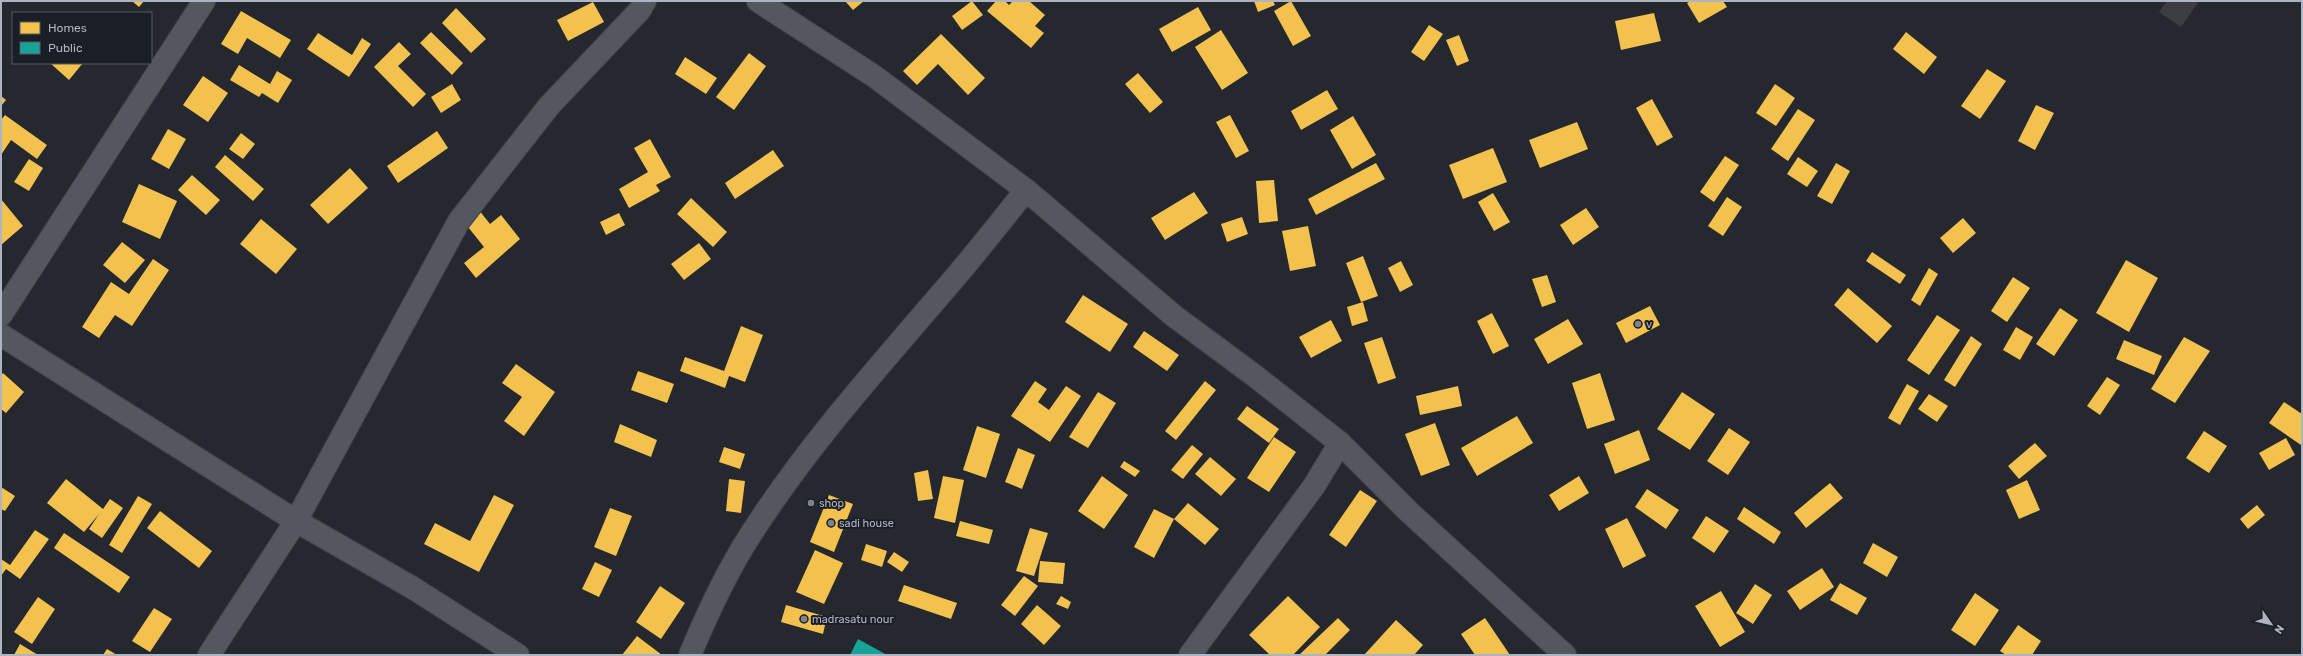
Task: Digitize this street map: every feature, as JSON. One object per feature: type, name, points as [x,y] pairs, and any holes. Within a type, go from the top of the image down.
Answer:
[{"type":"street","points":[[1,316],[204,1]]},
{"type":"street","points":[[209,655],[296,520],[459,221],[549,106],[640,10],[646,1]]},
{"type":"street","points":[[758,1],[874,76],[1026,190],[1174,316],[1255,376],[1340,443],[1408,512],[1565,655]]},
{"type":"street","points":[[690,655],[705,619],[750,535],[792,475],[856,393],[947,287],[1026,190]]},
{"type":"street","points":[[1,335],[296,520],[413,588],[518,655]]},
{"type":"street","points":[[1190,655],[1314,486],[1340,443]]},
{"type":"building: Homes","points":[[132,1],[144,1],[139,7]]},
{"type":"building: Homes","points":[[845,1],[864,1],[853,10]]},
{"type":"building: Homes","points":[[972,1],[983,15],[962,30],[952,16]]},
{"type":"building: Homes","points":[[996,1],[1005,1],[1009,5],[1013,1],[1029,1],[1045,15],[1035,26],[1044,33],[1031,48],[987,11]]},
{"type":"building: Homes","points":[[1254,1],[1273,1],[1275,5],[1258,12]]},
{"type":"building: Homes","points":[[1291,1],[1311,36],[1293,46],[1274,11]]},
{"type":"building: Homes","points":[[1691,1],[1723,1],[1727,7],[1699,23],[1687,3]]},
{"type":"building: Homes","points":[[593,2],[604,22],[568,41],[557,20]]},
{"type":"building: Homes","points":[[1198,7],[1211,30],[1172,52],[1159,29]]},
{"type":"building: Homes","points":[[456,8],[486,39],[471,53],[442,23]]},
{"type":"building: Homes","points":[[241,11],[291,40],[280,58],[247,38],[238,54],[221,44]]},
{"type":"building: Homes","points":[[1654,13],[1661,41],[1621,50],[1615,21]]},
{"type":"building: Homes","points":[[1429,25],[1443,34],[1424,61],[1411,52]]},
{"type":"building: Homes","points":[[1221,30],[1248,73],[1222,90],[1195,47]]},
{"type":"building: Homes","points":[[431,32],[463,63],[452,75],[420,43]]},
{"type":"building: Homes","points":[[1906,32],[1937,57],[1924,74],[1893,49]]},
{"type":"building: Homes","points":[[318,33],[352,55],[362,38],[371,44],[349,77],[307,49]]},
{"type":"building: Homes","points":[[941,34],[985,78],[968,95],[938,64],[917,85],[903,71]]},
{"type":"building: Homes","points":[[1459,35],[1469,61],[1457,66],[1446,40]]},
{"type":"building: Homes","points":[[399,42],[411,54],[398,66],[426,94],[413,107],[374,67]]},
{"type":"building: Homes","points":[[749,53],[766,66],[734,110],[716,97]]},
{"type":"building: Homes","points":[[685,57],[717,78],[706,94],[675,74]]},
{"type":"building: Homes","points":[[51,64],[82,64],[69,80]]},
{"type":"building: Homes","points":[[239,65],[270,84],[277,71],[292,80],[278,103],[262,93],[259,97],[230,80]]},
{"type":"building: Homes","points":[[1987,69],[2006,81],[1980,119],[1961,106]]},
{"type":"building: Homes","points":[[1138,73],[1163,102],[1150,113],[1125,84]]},
{"type":"building: Homes","points":[[203,76],[228,93],[208,122],[183,105]]},
{"type":"building: Homes","points":[[452,84],[461,100],[441,113],[431,97]]},
{"type":"building: Homes","points":[[1775,84],[1795,98],[1776,126],[1756,113]]},
{"type":"building: Homes","points":[[1327,90],[1338,109],[1301,130],[1291,111]]},
{"type":"building: Homes","points":[[1,96],[6,100],[1,106]]},
{"type":"building: Homes","points":[[1652,99],[1673,137],[1657,146],[1636,108]]},
{"type":"building: Homes","points":[[2036,105],[2054,113],[2035,150],[2018,141]]},
{"type":"building: Homes","points":[[1798,109],[1815,120],[1788,161],[1771,149]]},
{"type":"building: Homes","points":[[5,115],[47,145],[37,159],[11,140],[1,155],[1,120]]},
{"type":"building: Homes","points":[[1230,115],[1249,151],[1236,158],[1216,122]]},
{"type":"building: Homes","points":[[1353,116],[1376,155],[1352,169],[1330,130]]},
{"type":"building: Homes","points":[[1577,122],[1588,149],[1540,168],[1529,140]]},
{"type":"building: Homes","points":[[168,129],[186,139],[169,169],[151,159]]},
{"type":"building: Homes","points":[[437,131],[448,148],[398,183],[387,166]]},
{"type":"building: Homes","points":[[241,133],[255,144],[243,159],[229,149]]},
{"type":"building: Homes","points":[[650,139],[671,177],[656,185],[660,191],[629,208],[619,189],[648,172],[634,148]]},
{"type":"building: Homes","points":[[1493,148],[1507,182],[1463,199],[1449,165]]},
{"type":"building: Homes","points":[[773,150],[784,166],[735,199],[725,183]]},
{"type":"building: Homes","points":[[225,155],[264,189],[253,201],[215,167]]},
{"type":"building: Homes","points":[[1725,156],[1739,165],[1714,202],[1700,192]]},
{"type":"building: Homes","points":[[1798,157],[1818,171],[1807,187],[1787,174]]},
{"type":"building: Homes","points":[[29,159],[43,168],[29,191],[14,182]]},
{"type":"building: Homes","points":[[1376,163],[1385,179],[1316,215],[1308,199]]},
{"type":"building: Homes","points":[[1836,163],[1850,171],[1832,204],[1817,196]]},
{"type":"building: Homes","points":[[350,168],[368,188],[328,224],[310,205]]},
{"type":"building: Homes","points":[[192,175],[220,200],[206,215],[178,190]]},
{"type":"building: Homes","points":[[1274,180],[1278,221],[1259,223],[1256,181]]},
{"type":"building: Homes","points":[[139,184],[177,201],[160,239],[122,222]]},
{"type":"building: Homes","points":[[1194,192],[1208,213],[1165,240],[1151,218]]},
{"type":"building: Homes","points":[[1493,193],[1510,222],[1494,231],[1478,202]]},
{"type":"building: Homes","points":[[1727,197],[1742,207],[1723,236],[1708,226]]},
{"type":"building: Homes","points":[[691,198],[727,232],[713,247],[677,214]]},
{"type":"building: Homes","points":[[1,199],[23,226],[1,245]]},
{"type":"building: Homes","points":[[475,205],[490,224],[501,215],[520,239],[476,278],[464,263],[484,247],[460,217]]},
{"type":"building: Homes","points":[[1586,208],[1599,227],[1573,245],[1560,225]]},
{"type":"building: Homes","points":[[619,213],[625,225],[606,235],[600,222]]},
{"type":"building: Homes","points":[[1242,217],[1248,234],[1227,242],[1221,224]]},
{"type":"building: Homes","points":[[1963,218],[1976,233],[1953,253],[1940,238]]},
{"type":"building: Homes","points":[[261,219],[297,249],[276,274],[240,244]]},
{"type":"building: Homes","points":[[1308,226],[1316,266],[1290,271],[1282,231]]},
{"type":"building: Homes","points":[[122,242],[145,260],[125,283],[103,265]]},
{"type":"building: Homes","points":[[699,243],[711,259],[684,280],[671,264]]},
{"type":"building: Homes","points":[[1872,252],[1906,275],[1900,284],[1866,261]]},
{"type":"building: Homes","points":[[1363,256],[1378,296],[1361,302],[1346,263]]},
{"type":"building: Homes","points":[[153,259],[169,270],[132,326],[115,315],[99,338],[82,327],[111,282],[129,294]]},
{"type":"building: Homes","points":[[2126,260],[2158,278],[2129,332],[2096,313]]},
{"type":"building: Homes","points":[[1401,261],[1413,285],[1400,292],[1388,268]]},
{"type":"building: Homes","points":[[1929,268],[1938,274],[1920,306],[1911,300]]},
{"type":"building: Homes","points":[[1547,275],[1556,302],[1542,307],[1532,279]]},
{"type":"building: Homes","points":[[2013,277],[2030,288],[2007,322],[1991,311]]},
{"type":"building: Homes","points":[[1848,288],[1892,326],[1877,343],[1834,305]]},
{"type":"building: Homes","points":[[1083,295],[1128,324],[1110,352],[1065,322]]},
{"type":"building: Homes","points":[[1363,302],[1368,321],[1352,326],[1347,307]]},
{"type":"building: Homes","name":"v","points":[[1650,306],[1660,325],[1626,343],[1616,323]]},
{"type":"building: Homes","points":[[2060,308],[2078,320],[2054,356],[2036,344]]},
{"type":"building: Homes","points":[[1492,313],[1509,346],[1493,354],[1477,321]]},
{"type":"building: Homes","points":[[1937,315],[1960,330],[1929,375],[1907,360]]},
{"type":"building: Homes","points":[[1568,319],[1583,344],[1548,364],[1534,339]]},
{"type":"building: Homes","points":[[1331,320],[1342,341],[1311,358],[1299,337]]},
{"type":"building: Homes","points":[[741,326],[763,335],[745,382],[729,376],[725,388],[680,371],[685,357],[724,371]]},
{"type":"building: Homes","points":[[2016,327],[2033,337],[2020,360],[2003,350]]},
{"type":"building: Homes","points":[[1144,331],[1179,355],[1167,371],[1133,347]]},
{"type":"building: Homes","points":[[1971,336],[1982,344],[1955,387],[1944,380]]},
{"type":"building: Homes","points":[[1382,337],[1396,378],[1378,384],[1364,343]]},
{"type":"building: Homes","points":[[2184,337],[2210,351],[2175,403],[2151,389]]},
{"type":"building: Homes","points":[[2124,340],[2162,356],[2154,375],[2116,359]]},
{"type":"building: Homes","points":[[516,364],[555,392],[524,436],[504,421],[522,397],[502,383]]},
{"type":"building: Homes","points":[[638,371],[674,384],[667,403],[631,390]]},
{"type":"building: Homes","points":[[3,373],[24,392],[6,413],[1,409],[1,376]]},
{"type":"building: Homes","points":[[1600,373],[1615,420],[1587,429],[1572,383]]},
{"type":"building: Homes","points":[[2107,377],[2120,385],[2100,415],[2087,406]]},
{"type":"building: Homes","points":[[1035,381],[1047,389],[1038,402],[1049,410],[1066,386],[1081,396],[1050,442],[1011,416]]},
{"type":"building: Homes","points":[[1205,381],[1216,390],[1176,440],[1165,431]]},
{"type":"building: Homes","points":[[1907,384],[1919,391],[1900,425],[1888,418]]},
{"type":"building: Homes","points":[[1458,386],[1462,406],[1420,415],[1416,396]]},
{"type":"building: Homes","points":[[1098,392],[1116,403],[1088,448],[1069,437]]},
{"type":"building: Homes","points":[[1682,392],[1715,414],[1690,450],[1657,429]]},
{"type":"building: Homes","points":[[1929,394],[1948,406],[1937,422],[1918,409]]},
{"type":"building: Homes","points":[[2284,402],[2302,414],[2301,445],[2269,423]]},
{"type":"building: Homes","points":[[1247,406],[1279,429],[1269,443],[1237,419]]},
{"type":"building: Homes","points":[[1517,416],[1533,443],[1477,476],[1461,448]]},
{"type":"building: Homes","points":[[1435,423],[1450,465],[1421,476],[1405,434]]},
{"type":"building: Homes","points":[[620,424],[657,440],[651,457],[614,442]]},
{"type":"building: Homes","points":[[977,426],[1000,434],[986,478],[963,470]]},
{"type":"building: Homes","points":[[1729,428],[1750,442],[1728,475],[1707,461]]},
{"type":"building: Homes","points":[[1639,430],[1650,460],[1615,474],[1604,444]]},
{"type":"building: Homes","points":[[2204,431],[2227,446],[2209,473],[2186,458]]},
{"type":"building: Homes","points":[[1274,437],[1296,452],[1269,492],[1247,478]]},
{"type":"building: Homes","points":[[2286,438],[2295,455],[2269,470],[2259,453]]},
{"type":"building: Homes","points":[[2035,443],[2047,456],[2019,479],[2008,466]]},
{"type":"building: Homes","points":[[1192,445],[1203,454],[1183,479],[1171,470]]},
{"type":"building: Homes","points":[[724,447],[745,454],[740,469],[719,462]]},
{"type":"building: Homes","points":[[1018,448],[1035,455],[1022,489],[1005,482]]},
{"type":"building: Homes","points":[[1210,457],[1236,479],[1221,496],[1195,474]]},
{"type":"building: Homes","points":[[1124,461],[1140,471],[1135,477],[1120,467]]},
{"type":"building: Homes","points":[[928,470],[933,499],[918,501],[914,473]]},
{"type":"building: Homes","points":[[943,476],[964,480],[955,523],[934,518]]},
{"type":"building: Homes","points":[[1102,476],[1128,495],[1104,529],[1078,511]]},
{"type":"building: Homes","points":[[1579,476],[1589,493],[1559,511],[1549,495]]},
{"type":"building: Homes","points":[[66,479],[103,509],[110,499],[123,508],[102,538],[89,529],[99,514],[84,532],[47,503]]},
{"type":"building: Homes","points":[[729,479],[745,481],[741,513],[726,511]]},
{"type":"building: Homes","points":[[2027,480],[2040,510],[2019,519],[2006,490]]},
{"type":"building: Homes","points":[[1830,483],[1843,498],[1806,528],[1794,513]]},
{"type":"building: Homes","points":[[1,487],[15,496],[5,511],[1,509]]},
{"type":"building: Homes","points":[[1647,489],[1679,510],[1666,529],[1635,507]]},
{"type":"building: Homes","points":[[1360,490],[1377,501],[1346,547],[1329,535]]},
{"type":"building: Homes","points":[[494,495],[514,505],[479,572],[424,544],[435,523],[470,541]]},
{"type":"building: Homes","name":"sadi house","points":[[829,495],[853,504],[834,552],[810,542]]},
{"type":"building: Homes","points":[[138,496],[152,504],[122,553],[109,545]]},
{"type":"building: Homes","points":[[1188,503],[1219,529],[1205,545],[1174,519]]},
{"type":"building: Homes","points":[[2257,505],[2265,515],[2248,529],[2240,519]]},
{"type":"building: Homes","points":[[1744,507],[1781,532],[1774,544],[1737,519]]},
{"type":"building: Homes","points":[[610,508],[632,516],[616,556],[594,547]]},
{"type":"building: Homes","points":[[1154,509],[1174,519],[1154,558],[1134,547]]},
{"type":"building: Homes","points":[[160,511],[212,551],[199,568],[147,528]]},
{"type":"building: Homes","points":[[1706,516],[1729,531],[1714,553],[1692,538]]},
{"type":"building: Homes","points":[[1627,518],[1646,556],[1623,568],[1605,529]]},
{"type":"building: Homes","points":[[960,521],[993,530],[989,544],[956,536]]},
{"type":"building: Homes","points":[[1030,528],[1048,533],[1034,576],[1016,571]]},
{"type":"building: Homes","points":[[35,530],[49,539],[20,579],[6,569],[1,576],[1,559],[10,565]]},
{"type":"building: Homes","points":[[64,533],[130,577],[119,593],[54,548]]},
{"type":"building: Homes","points":[[1873,543],[1898,557],[1887,577],[1863,563]]},
{"type":"building: Homes","points":[[866,544],[887,551],[882,567],[861,560]]},
{"type":"building: Homes","points":[[815,550],[843,563],[824,604],[796,592]]},
{"type":"building: Homes","points":[[894,552],[909,562],[902,572],[887,562]]},
{"type":"building: Homes","points":[[1040,561],[1065,563],[1063,584],[1038,582]]},
{"type":"building: Homes","points":[[595,562],[612,570],[599,597],[582,589]]},
{"type":"building: Homes","points":[[1822,568],[1834,587],[1800,610],[1787,591]]},
{"type":"building: Homes","points":[[1024,576],[1038,586],[1015,616],[1001,605]]},
{"type":"building: Homes","points":[[1840,583],[1867,598],[1857,615],[1830,600]]},
{"type":"building: Homes","points":[[1755,584],[1772,595],[1753,624],[1736,613]]},
{"type":"building: Homes","points":[[904,585],[957,603],[951,619],[898,601]]},
{"type":"building: Homes","points":[[660,586],[685,603],[661,639],[636,622]]},
{"type":"building: Homes","points":[[1721,591],[1745,632],[1720,647],[1695,606]]},
{"type":"building: Homes","points":[[1975,593],[1999,610],[1975,646],[1951,630]]},
{"type":"building: Homes","points":[[1061,596],[1071,602],[1068,609],[1056,604]]},
{"type":"building: Homes","points":[[1288,596],[1320,627],[1293,655],[1270,655],[1249,635]]},
{"type":"building: Homes","points":[[38,597],[55,609],[32,644],[14,632]]},
{"type":"building: Homes","name":"madrasatu nour","points":[[786,605],[827,617],[823,634],[781,622]]},
{"type":"building: Homes","points":[[1037,605],[1061,626],[1044,645],[1021,624]]},
{"type":"building: Homes","points":[[154,608],[172,619],[150,652],[132,641]]},
{"type":"building: Homes","points":[[1338,618],[1350,630],[1325,655],[1299,655]]},
{"type":"building: Homes","points":[[1485,618],[1510,655],[1475,655],[1461,634]]},
{"type":"building: Homes","points":[[1396,620],[1423,645],[1414,655],[1364,655]]},
{"type":"building: Homes","points":[[2018,625],[2041,641],[2032,655],[2006,655],[2000,651]]},
{"type":"building: Homes","points":[[637,636],[662,655],[622,655]]},
{"type":"building: Homes","points":[[20,644],[38,655],[14,655]]},
{"type":"building: Homes","points":[[107,649],[117,655],[103,655]]},
{"type":"building: Public","points":[[858,639],[887,655],[850,655]]},
{"type":"building: Other","points":[[2167,1],[2199,1],[2181,27],[2159,12]]},
{"type":"place","name":"v","points":[[1638,324]]},
{"type":"place","name":"shop","points":[[811,503]]},
{"type":"place","name":"sadi house","points":[[831,523]]},
{"type":"place","name":"madrasatu nour","points":[[804,619]]}]
